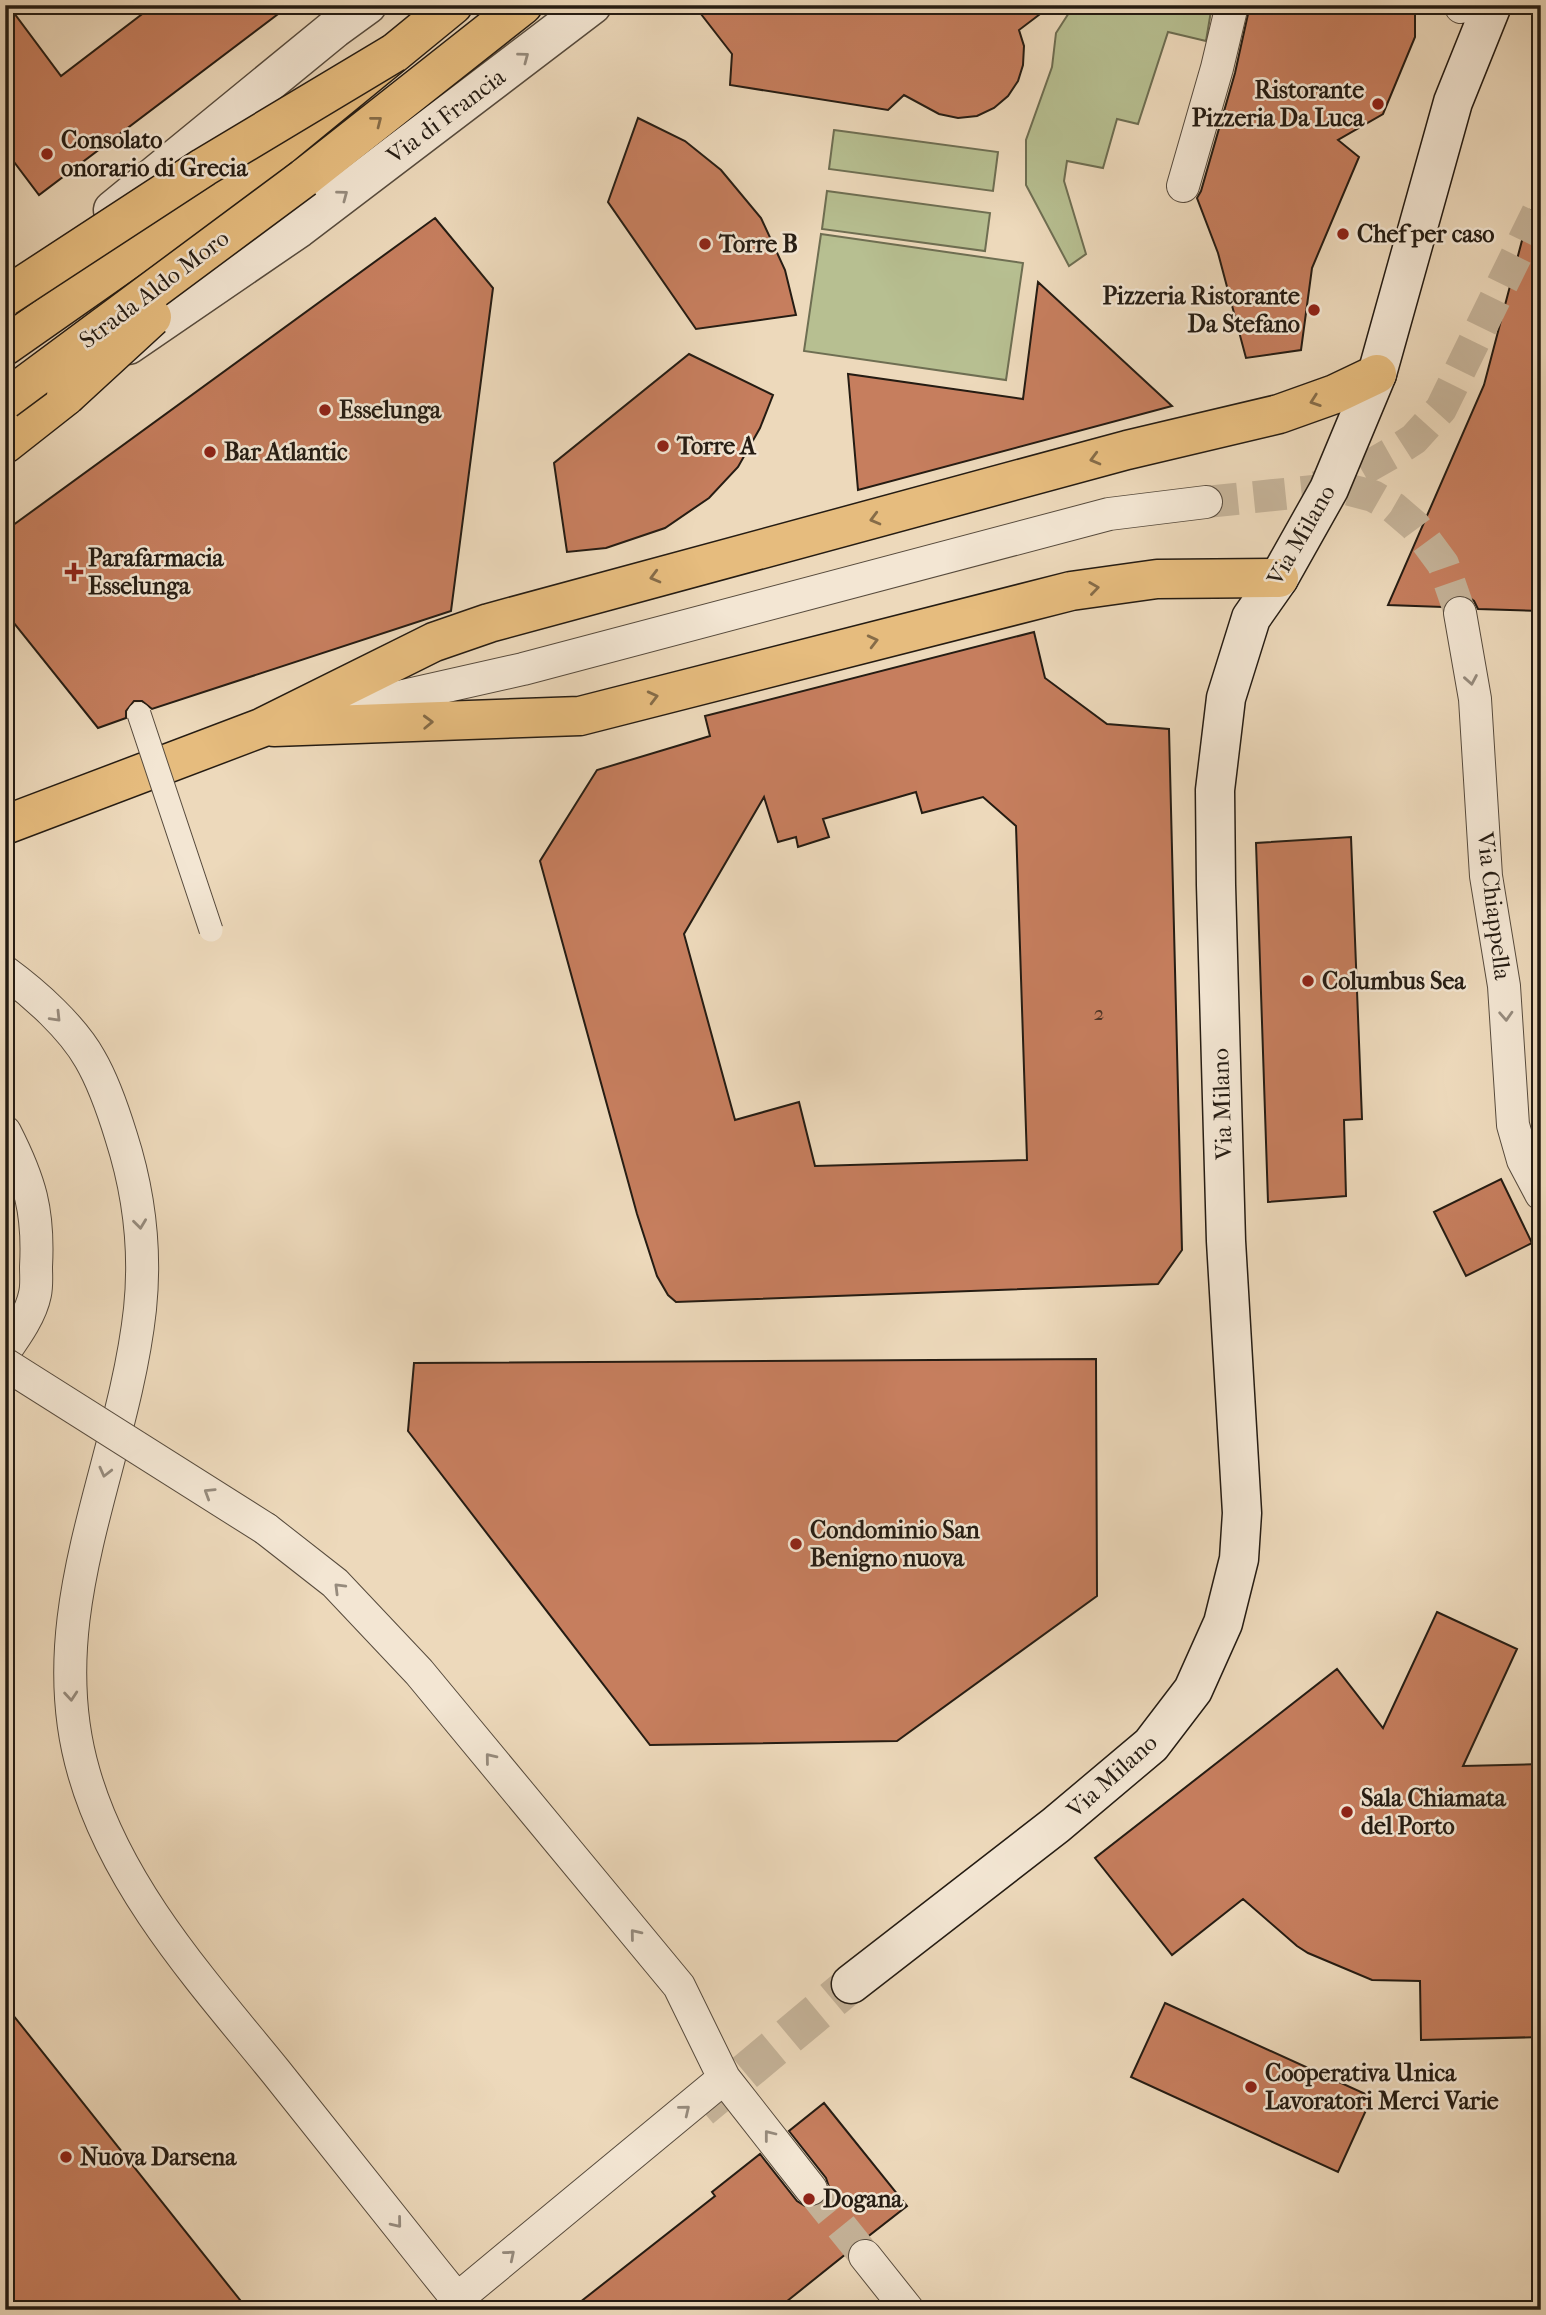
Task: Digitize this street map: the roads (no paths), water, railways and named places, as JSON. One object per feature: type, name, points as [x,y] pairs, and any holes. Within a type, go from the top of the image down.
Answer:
[{"type":"main road","points":[[5,297],[367,5]]},
{"type":"main road","points":[[5,343],[226,191],[453,5]]},
{"type":"main road","points":[[5,444],[66,396],[304,178],[523,5]]},
{"type":"main road","name":"Via di Francia","points":[[5,430],[299,228],[592,5]]},
{"type":"main road","name":"Via Milano","points":[[851,1984],[1056,1825],[1152,1745],[1193,1690],[1223,1623],[1239,1559],[1242,1513],[1226,1241],[1215,790],[1226,698],[1251,618],[1279,578],[1329,489],[1377,374],[1453,102],[1469,6]]},
{"type":"main road","points":[[5,343],[142,246],[334,29]]},
{"type":"main road","points":[[5,297],[204,167],[394,53]]},
{"type":"main road","name":"Strada Aldo Moro","points":[[5,400],[304,178]]},
{"type":"main road","name":"Via di Francia","points":[[5,394],[168,270],[299,228]]},
{"type":"main road","points":[[5,825],[261,728],[434,642],[489,623],[1127,450],[1279,414],[1335,394],[1377,374]]},
{"type":"main road","points":[[261,728],[580,716],[1071,591],[1157,579],[1279,578]]},
{"type":"street","points":[[1183,186],[1232,5]]},
{"type":"street","points":[[261,728],[523,669],[1109,514],[1206,502]]},
{"type":"street","name":"Via Chiappella","points":[[1460,613],[1475,699],[1486,876],[1504,986],[1513,1125],[1522,1160],[1541,1194]]},
{"type":"street","points":[[139,714],[211,930]]},
{"type":"street","points":[[5,972],[29,989],[89,1056],[110,1102],[128,1157],[142,1247],[140,1307],[133,1356],[78,1582],[70,1635],[69,1671],[73,1723],[84,1772],[108,1840],[145,1901],[201,1980],[462,2304],[724,2078]]},
{"type":"street","points":[[5,1132],[18,1157],[32,1195],[38,1227],[35,1295],[22,1326],[5,1351]]},
{"type":"street","points":[[5,1364],[266,1529],[335,1583],[436,1693],[679,1986],[724,2078],[811,2189]]},
{"type":"street","points":[[865,2256],[908,2310]]},
{"type":"tunnel","points":[[1317,487],[1355,474],[1397,450],[1414,439],[1441,409],[1541,205]]},
{"type":"tunnel","points":[[1206,502],[1342,488],[1373,496],[1394,508],[1415,526],[1443,564],[1460,613]]},
{"type":"tunnel","points":[[701,2109],[851,1984]]},
{"type":"tunnel","points":[[811,2189],[865,2256]]},
{"type":"place","name":"Ristorante Pizzeria Da Luca","points":[[1378,104]]},
{"type":"place","name":"Consolato onorario di Grecia","points":[[47,154]]},
{"type":"place","name":"Chef per caso","points":[[1343,234]]},
{"type":"place","name":"Torre B","points":[[705,244]]},
{"type":"place","name":"Pizzeria Ristorante Da Stefano","points":[[1314,310]]},
{"type":"place","name":"Esselunga","points":[[325,410]]},
{"type":"place","name":"Torre A","points":[[663,446]]},
{"type":"place","name":"Bar Atlantic","points":[[210,452]]},
{"type":"place","name":"Parafarmacia Esselunga","points":[[74,572]]},
{"type":"place","name":"Columbus Sea","points":[[1308,981]]},
{"type":"place","name":"Condominio San Benigno nuova","points":[[796,1544]]},
{"type":"place","name":"Sala Chiamata del Porto","points":[[1347,1812]]},
{"type":"place","name":"Cooperativa Unica Lavoratori Merci Varie","points":[[1251,2087]]},
{"type":"place","name":"Nuova Darsena","points":[[66,2157]]},
{"type":"place","name":"Dogana","points":[[809,2199]]}]
